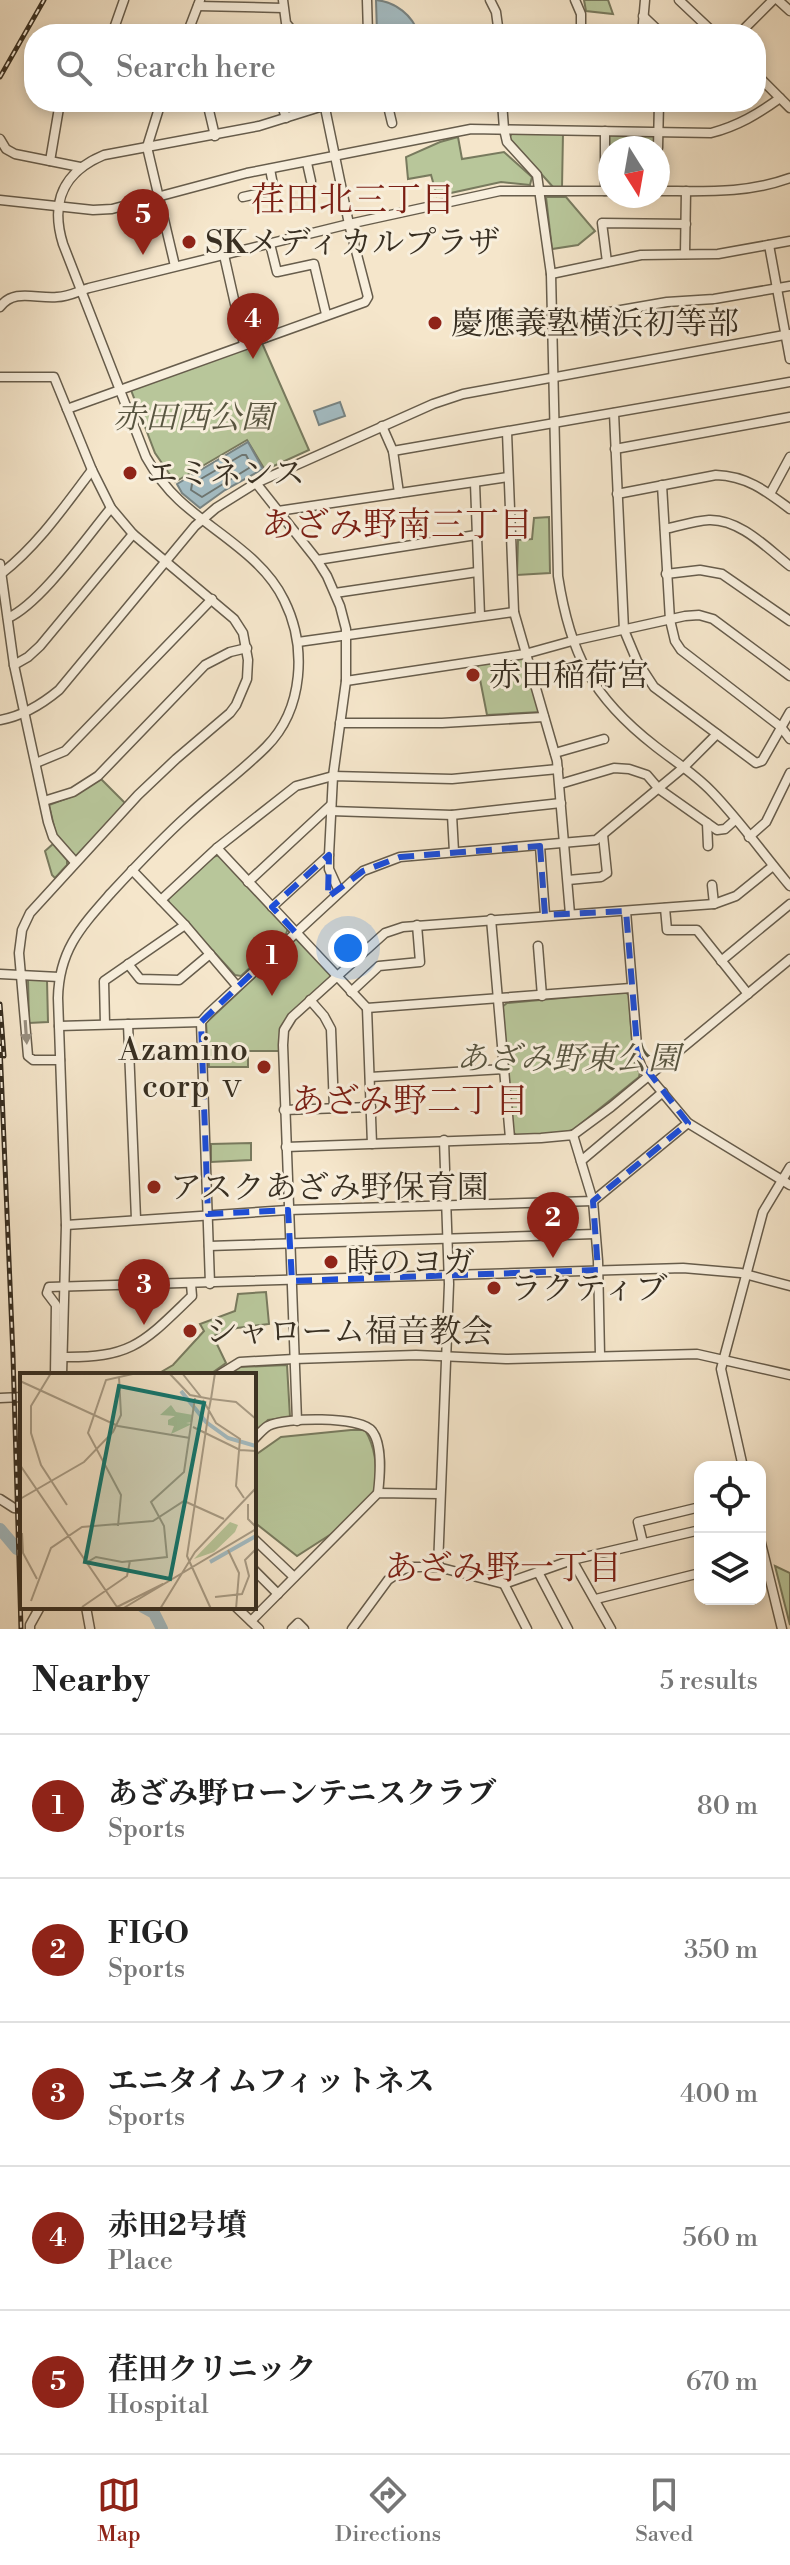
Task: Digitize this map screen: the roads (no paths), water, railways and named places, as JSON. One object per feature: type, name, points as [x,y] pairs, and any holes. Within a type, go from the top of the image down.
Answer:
[{"type":"street","points":[[116,24],[124,0]]},
{"type":"street","points":[[366,24],[367,0]]},
{"type":"street","points":[[490,0],[498,24]]},
{"type":"street","points":[[575,0],[581,14],[581,24]]},
{"type":"street","points":[[643,24],[645,0]]},
{"type":"street","points":[[679,0],[704,24]]},
{"type":"street","points":[[750,24],[776,0],[790,11]]},
{"type":"street","points":[[191,24],[199,3],[283,4],[287,24]]},
{"type":"street","points":[[643,16],[651,24]]},
{"type":"street","points":[[766,84],[790,108]]},
{"type":"street","points":[[766,108],[780,98]]},
{"type":"street","points":[[50,161],[58,112]]},
{"type":"street","points":[[158,112],[147,147],[175,266]]},
{"type":"street","points":[[209,112],[215,136]]},
{"type":"street","points":[[284,112],[286,118]]},
{"type":"street","points":[[62,1373],[66,1225],[59,977],[68,948],[80,929],[176,825],[270,744],[296,692],[300,654],[291,614],[264,571],[159,480],[139,442],[81,290],[59,229],[59,205],[64,188],[80,167],[104,155],[215,136],[302,112]]},
{"type":"street","points":[[67,409],[365,302],[368,297],[326,112]]},
{"type":"street","points":[[389,112],[392,123]]},
{"type":"street","points":[[503,112],[507,142],[537,175],[551,274],[558,576],[564,616],[572,641],[582,665],[618,715],[711,791],[790,886]]},
{"type":"street","points":[[658,136],[659,112]]},
{"type":"street","points":[[0,200],[93,210],[112,209],[270,169],[335,158],[448,132],[504,129],[711,133],[727,129],[760,112]]},
{"type":"street","points":[[605,131],[605,136]]},
{"type":"street","points":[[0,139],[6,149],[15,154],[80,167]]},
{"type":"street","points":[[307,163],[311,181]]},
{"type":"street","points":[[243,197],[274,190],[270,169]]},
{"type":"street","points":[[670,191],[711,193],[747,190],[789,181]]},
{"type":"street","points":[[0,307],[14,295],[55,298],[349,224],[500,191],[598,191]]},
{"type":"street","points":[[685,254],[686,191]]},
{"type":"street","points":[[607,262],[602,223],[686,224]]},
{"type":"street","points":[[551,274],[641,255],[718,254],[790,241]]},
{"type":"street","points":[[270,244],[277,272],[314,264],[326,314]]},
{"type":"street","points":[[769,245],[788,334],[790,359]]},
{"type":"street","points":[[224,255],[244,344]]},
{"type":"street","points":[[552,322],[667,302],[714,299],[790,286]]},
{"type":"street","points":[[0,720],[25,713],[59,690],[165,560],[203,519],[256,483],[440,401],[463,394],[788,334]]},
{"type":"street","points":[[0,377],[54,377],[111,508],[133,534],[234,619],[243,633],[247,648],[247,679],[240,699],[230,713],[138,795],[37,904],[26,921],[20,940],[20,974],[28,1056],[33,1060],[60,1060]]},
{"type":"street","points":[[393,451],[790,382]]},
{"type":"street","points":[[614,413],[624,630],[637,661],[654,687],[756,763],[762,761],[790,712]]},
{"type":"street","points":[[615,449],[790,417]]},
{"type":"street","points":[[382,426],[393,451],[399,493]]},
{"type":"street","points":[[507,432],[514,612],[558,769],[570,914]]},
{"type":"street","points":[[770,494],[790,457]]},
{"type":"street","points":[[75,862],[53,837],[14,665],[1,569],[22,558],[92,470]]},
{"type":"street","points":[[617,494],[727,475],[753,482],[790,509]]},
{"type":"street","points":[[278,511],[508,477]]},
{"type":"street","points":[[256,483],[317,560],[335,593],[347,636],[346,681],[333,776],[329,855],[329,869],[339,891]]},
{"type":"street","points":[[475,483],[480,616]]},
{"type":"street","points":[[662,485],[666,574],[675,641],[681,650],[781,727],[790,739]]},
{"type":"street","points":[[8,618],[22,612],[38,596],[111,508]]},
{"type":"street","points":[[665,529],[708,520],[721,521],[752,536],[790,566]]},
{"type":"street","points":[[14,665],[40,646],[133,534]]},
{"type":"street","points":[[317,560],[476,535]]},
{"type":"street","points":[[666,574],[700,570],[722,574],[790,621]]},
{"type":"street","points":[[335,593],[477,572]]},
{"type":"street","points":[[36,763],[65,751],[212,599]]},
{"type":"street","points":[[298,642],[514,612]]},
{"type":"street","points":[[346,681],[525,654],[572,641],[699,615],[713,619],[790,676]]},
{"type":"street","points":[[44,801],[73,792],[98,776],[205,665],[230,652],[247,648]]},
{"type":"street","points":[[340,723],[442,723],[544,717]]},
{"type":"street","points":[[59,1026],[201,1022],[363,871],[390,859],[591,841],[603,835],[659,789],[717,734]]},
{"type":"street","points":[[555,753],[604,739]]},
{"type":"street","points":[[560,784],[614,768],[629,769],[647,775],[659,789],[721,831],[735,820]]},
{"type":"street","points":[[161,900],[217,848],[293,787],[333,776],[452,779],[558,769]]},
{"type":"street","points":[[749,837],[766,822],[790,773]]},
{"type":"street","points":[[248,882],[331,808],[452,815],[561,803]]},
{"type":"street","points":[[452,815],[454,852]]},
{"type":"street","points":[[707,823],[708,846]]},
{"type":"street","points":[[568,880],[601,877],[607,873],[603,835]]},
{"type":"street","points":[[540,846],[545,915]]},
{"type":"street","points":[[217,848],[367,1008],[372,1144]]},
{"type":"street","points":[[272,907],[329,855]]},
{"type":"street","points":[[297,1421],[284,1110],[284,1030],[292,1017],[385,933],[403,927],[714,904],[736,896],[773,866]]},
{"type":"street","points":[[132,870],[237,986]]},
{"type":"street","points":[[712,885],[714,904]]},
{"type":"street","points":[[721,961],[790,904]]},
{"type":"street","points":[[665,908],[667,930],[697,930],[748,994]]},
{"type":"street","points":[[626,911],[638,1058],[688,1123],[786,1182]]},
{"type":"street","points":[[491,919],[510,1138]]},
{"type":"street","points":[[105,1024],[104,981],[185,925]]},
{"type":"street","points":[[351,992],[379,966],[420,962],[417,925]]},
{"type":"street","points":[[538,946],[542,996]]},
{"type":"street","points":[[128,964],[140,979],[179,980],[210,954]]},
{"type":"street","points":[[286,1147],[573,1135],[593,1122],[790,959]]},
{"type":"street","points":[[0,974],[59,977]]},
{"type":"street","points":[[367,1008],[631,988]]},
{"type":"street","points":[[310,1000],[331,1029],[334,1108]]},
{"type":"street","points":[[201,1022],[210,1284]]},
{"type":"street","points":[[128,1024],[136,1219]]},
{"type":"street","points":[[370,1077],[504,1069]]},
{"type":"street","points":[[581,1161],[663,1092]]},
{"type":"street","points":[[284,1110],[371,1107]]},
{"type":"street","points":[[66,1225],[288,1210],[593,1201],[688,1123]]},
{"type":"street","points":[[573,1135],[593,1201],[600,1355]]},
{"type":"street","points":[[438,1567],[449,1275],[444,1140]]},
{"type":"street","points":[[742,1461],[721,1377],[723,1359],[763,1212],[786,1182],[790,1167]]},
{"type":"street","points":[[209,1246],[595,1234]]},
{"type":"street","points":[[55,1373],[56,1305],[47,1293],[49,1287],[683,1268],[745,1274],[790,1286]]},
{"type":"street","points":[[63,1357],[116,1353],[146,1339],[192,1296],[191,1284]]},
{"type":"street","points":[[222,1373],[240,1362],[294,1359],[446,1356],[506,1359],[697,1354],[790,1375]]},
{"type":"street","points":[[0,1398],[20,1397]]},
{"type":"street","points":[[251,1621],[378,1493],[380,1470],[373,1433],[364,1425],[297,1421],[269,1426],[256,1437]]},
{"type":"street","points":[[378,1493],[440,1494]]},
{"type":"street","points":[[0,1499],[20,1509]]},
{"type":"street","points":[[643,1543],[638,1522],[694,1508]]},
{"type":"street","points":[[355,1628],[375,1596],[395,1575],[413,1567],[438,1567],[504,1584],[572,1560],[694,1531]]},
{"type":"street","points":[[256,1541],[294,1577]]},
{"type":"street","points":[[572,1560],[611,1629]]},
{"type":"street","points":[[256,1572],[278,1594]]},
{"type":"street","points":[[538,1572],[568,1629]]},
{"type":"street","points":[[766,1572],[782,1629]]},
{"type":"street","points":[[596,1599],[694,1574]]},
{"type":"street","points":[[504,1584],[527,1629]]},
{"type":"street","points":[[30,1629],[39,1609]]},
{"type":"street","points":[[86,1609],[90,1629]]},
{"type":"street","points":[[238,1609],[259,1629]]},
{"type":"street","points":[[292,1629],[298,1623],[304,1629]]},
{"type":"water","points":[[376,0],[390,3],[414,24],[377,24]]},
{"type":"water","points":[[340,402],[345,416],[319,425],[314,411]]},
{"type":"water","points":[[248,442],[263,469],[200,508],[182,493],[177,484]]},
{"type":"waterway","points":[[0,1529],[20,1550]]},
{"type":"waterway","points":[[147,1609],[154,1613],[162,1629]]},
{"type":"railway","points":[[30,24],[44,0]]},
{"type":"railway","points":[[0,77],[24,35]]},
{"type":"railway","points":[[0,1004],[4,1056]]},
{"type":"railway","points":[[0,1046],[20,1595]]},
{"type":"railway","points":[[20,1609],[21,1629]]},
{"type":"place","name":"SKメディカルプラザ","points":[[189,242]]},
{"type":"place","name":"荏田クリニック","points":[[143,255]]},
{"type":"place","name":"慶應義塾横浜初等部","points":[[435,323]]},
{"type":"place","name":"赤田2号墳","points":[[253,359]]},
{"type":"place","name":"エミネンス","points":[[130,473]]},
{"type":"place","name":"赤田稲荷宮","points":[[473,675]]},
{"type":"place","name":"あざみ野ローンテニスクラブ","points":[[272,996]]},
{"type":"place","name":"Azamino corp ⅴ","points":[[264,1067]]},
{"type":"place","name":"アスクあざみ野保育園","points":[[154,1187]]},
{"type":"place","name":"FIGO","points":[[553,1258]]},
{"type":"place","name":"時のヨガ","points":[[331,1262]]},
{"type":"place","name":"ラクティブ","points":[[494,1288]]},
{"type":"place","name":"エニタイムフィットネス","points":[[144,1325]]},
{"type":"place","name":"シャローム福音教会","points":[[190,1331]]},
{"type":"district","name":"荏田北三丁目","points":[[353,199]]},
{"type":"district","name":"あざみ野南三丁目","points":[[397,524]]},
{"type":"district","name":"あざみ野二丁目","points":[[410,1100]]},
{"type":"district","name":"あざみ野一丁目","points":[[503,1567]]},
{"type":"park label","name":"赤田西公園","points":[[193,417]]},
{"type":"park label","name":"あざみ野東公園","points":[[568,1058]]}]
